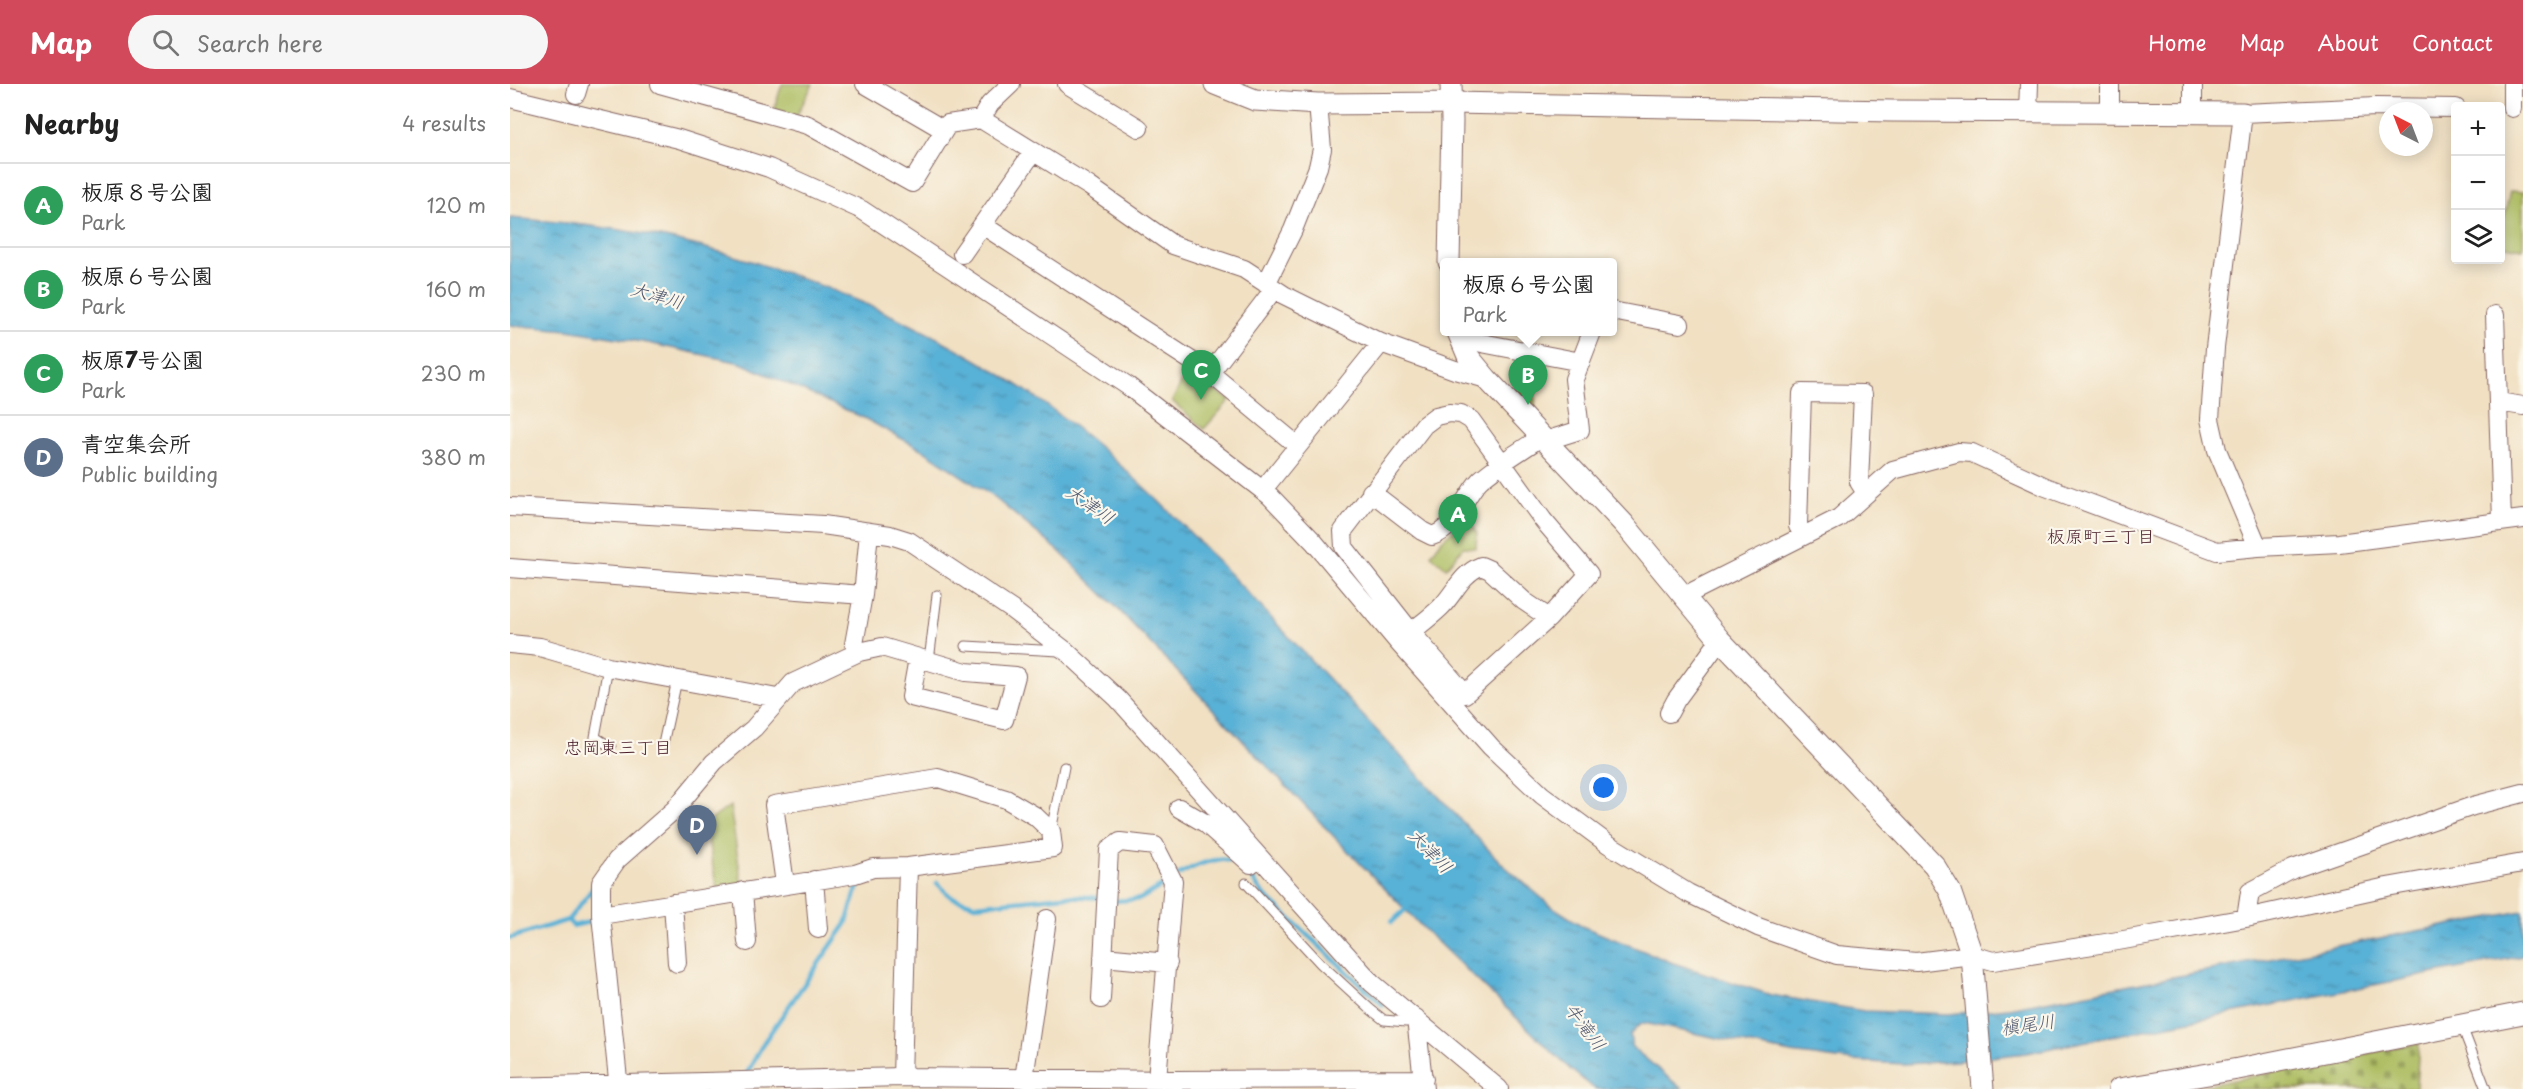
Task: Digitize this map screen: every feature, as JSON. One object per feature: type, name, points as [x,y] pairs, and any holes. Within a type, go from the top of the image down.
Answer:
[{"type":"street","points":[[662,84],[808,125],[912,183],[948,124],[981,119],[1089,186],[1173,245],[1244,269],[1270,287],[1381,343],[1487,379]]},
{"type":"street","points":[[865,84],[944,130]]},
{"type":"street","points":[[981,119],[990,104],[1011,84]]},
{"type":"street","points":[[1067,84],[1139,128]]},
{"type":"street","points":[[1215,84],[1255,100],[1318,104],[1451,93],[2028,111],[2243,113],[2376,107],[2451,108]]},
{"type":"street","points":[[2028,111],[2029,84]]},
{"type":"street","points":[[2110,84],[2110,112]]},
{"type":"street","points":[[2193,84],[2193,113]]},
{"type":"street","points":[[2512,84],[2512,108]]},
{"type":"street","points":[[1449,258],[1451,93]]},
{"type":"street","points":[[510,98],[690,143],[769,168],[862,210],[1128,386],[1269,496],[1314,542],[1397,641],[1491,747],[1542,795],[1608,844],[1688,893],[1758,927],[1837,955],[1916,962],[1993,961],[2246,918],[2387,887],[2523,863]]},
{"type":"street","points":[[1210,373],[1270,287],[1318,168],[1322,149],[1318,104]]},
{"type":"street","points":[[2243,113],[2215,348],[2210,419],[2217,450],[2258,547]]},
{"type":"street","points":[[962,254],[984,226],[1033,152]]},
{"type":"street","points":[[984,226],[1210,373],[1298,446]]},
{"type":"street","points":[[1617,312],[1680,324]]},
{"type":"street","points":[[2495,315],[2502,521]]},
{"type":"street","points":[[1460,336],[1468,356],[1487,379],[1624,524],[1720,640],[1934,865],[1950,891],[1973,962],[1983,1089]]},
{"type":"street","points":[[1464,336],[1581,362]]},
{"type":"street","points":[[1371,492],[1422,531],[1432,536],[1440,533],[1453,520],[1466,497],[1480,480],[1543,439],[1580,430],[1574,379],[1591,336]]},
{"type":"street","points":[[1269,482],[1381,343]]},
{"type":"street","points":[[1803,535],[1798,526],[1802,393],[1863,394],[1859,482],[1866,494]]},
{"type":"street","points":[[2498,402],[2523,406]]},
{"type":"street","points":[[1449,413],[1461,414],[1471,420],[1563,546],[1589,574],[1549,618],[1465,694],[1411,632],[1344,547],[1343,531],[1371,492],[1424,425],[1436,416],[1449,413]]},
{"type":"street","points":[[1684,598],[1839,518],[1893,470],[1959,452],[1972,453],[2046,487],[2217,552],[2258,547],[2339,543],[2523,519]]},
{"type":"street","points":[[510,507],[823,525],[890,535],[909,541],[1011,609],[1067,652],[1118,699],[1372,983],[1499,1089]]},
{"type":"street","points":[[859,652],[854,644],[864,595],[869,532]]},
{"type":"street","points":[[1411,632],[1442,606],[1463,578],[1481,566],[1490,570],[1524,602],[1549,618]]},
{"type":"street","points":[[510,568],[864,595]]},
{"type":"street","points":[[1669,713],[1720,640]]},
{"type":"street","points":[[510,644],[540,647],[608,667],[777,698]]},
{"type":"street","points":[[618,1087],[601,915],[601,883],[617,860],[675,809],[714,762],[754,728],[777,698],[793,683],[859,652],[882,647],[924,659],[966,672],[1016,676],[1004,720],[911,697],[924,659]]},
{"type":"street","points":[[601,915],[855,874],[873,868],[908,867],[1053,848],[1051,831],[1035,816],[1006,799],[938,778],[774,805],[785,884]]},
{"type":"street","points":[[2246,918],[2250,892],[2293,869],[2473,806],[2523,793]]},
{"type":"street","points":[[1179,808],[1204,823],[1267,880],[1288,890]]},
{"type":"street","points":[[1101,999],[1109,850],[1120,842],[1155,846],[1173,881],[1157,1080]]},
{"type":"street","points":[[902,1077],[908,867]]},
{"type":"street","points":[[814,880],[818,928]]},
{"type":"street","points":[[743,891],[747,942]]},
{"type":"street","points":[[673,903],[677,963]]},
{"type":"street","points":[[1024,1079],[1047,919]]},
{"type":"street","points":[[1103,957],[1168,963]]},
{"type":"street","points":[[2119,1089],[2238,1069],[2523,1013]]},
{"type":"street","points":[[519,1088],[868,1084],[902,1077],[1024,1079],[1052,1084],[1157,1080],[1176,1085],[1424,1084],[1416,1018]]},
{"type":"lane","points":[[924,659],[937,595]]},
{"type":"lane","points":[[966,646],[1067,652]]},
{"type":"lane","points":[[608,667],[595,737],[611,747]]},
{"type":"lane","points":[[663,744],[677,680]]},
{"type":"lane","points":[[1051,831],[1064,767]]},
{"type":"lane","points":[[1246,883],[1321,963],[1384,1020],[1406,1022],[1416,1018]]},
{"type":"lane","points":[[2461,1024],[2486,1089]]},
{"type":"green space","points":[[782,84],[813,84],[796,117],[774,109]]},
{"type":"green space","points":[[2510,191],[2523,192],[2523,249],[2505,246],[2505,215]]},
{"type":"green space","points":[[1187,372],[1230,400],[1204,429],[1172,401]]},
{"type":"green space","points":[[1505,389],[1535,391],[1535,420]]},
{"type":"green space","points":[[1459,525],[1473,526],[1477,533],[1476,548],[1463,547],[1446,568],[1431,555],[1441,541]]},
{"type":"green space","points":[[730,806],[742,885],[717,889],[705,824]]},
{"type":"green space","points":[[2419,1043],[2416,1089],[2189,1089]]},
{"type":"water","points":[[510,218],[633,232],[721,252],[769,267],[864,303],[910,324],[998,372],[1071,423],[1162,504],[1502,864],[1551,906],[1584,927],[1673,963],[1771,995],[1864,1011],[1949,1014],[2009,1008],[2523,911],[2523,956],[2026,1053],[1957,1061],[1904,1064],[1853,1061],[1791,1053],[1644,1023],[1630,1035],[1632,1047],[1682,1089],[1595,1089],[1570,1069],[1429,934],[1116,607],[1059,551],[996,499],[921,449],[864,418],[741,363],[648,343],[568,330],[510,325]]},
{"type":"waterway","points":[[1178,875],[1200,864],[1215,860],[1239,863]]},
{"type":"waterway","points":[[1245,868],[1262,893],[1383,1005]]},
{"type":"waterway","points":[[746,1075],[764,1042],[846,924],[859,883]]},
{"type":"waterway","points":[[937,883],[951,897],[976,905],[1065,896],[1102,898]]},
{"type":"waterway","points":[[1115,901],[1140,899],[1162,886]]},
{"type":"waterway","points":[[510,938],[568,920],[594,887]]},
{"type":"waterway","points":[[1392,922],[1409,906]]},
{"type":"waterway","points":[[568,920],[573,926],[593,921]]},
{"type":"place","name":"板原7号公園","points":[[1201,400]]},
{"type":"place","name":"板原６号公園","points":[[1528,405]]},
{"type":"place","name":"板原８号公園","points":[[1458,544]]},
{"type":"place","name":"青空集会所","points":[[697,855]]},
{"type":"district","name":"板原町三丁目","points":[[2101,537]]},
{"type":"district","name":"忠岡東三丁目","points":[[618,748]]},
{"type":"water label","name":"大津川","points":[[657,296]]},
{"type":"water label","name":"大津川","points":[[1090,505]]},
{"type":"water label","name":"大津川","points":[[1430,851]]},
{"type":"water label","name":"槇尾川","points":[[2028,1025]]},
{"type":"water label","name":"牛滝川","points":[[1585,1027]]}]
